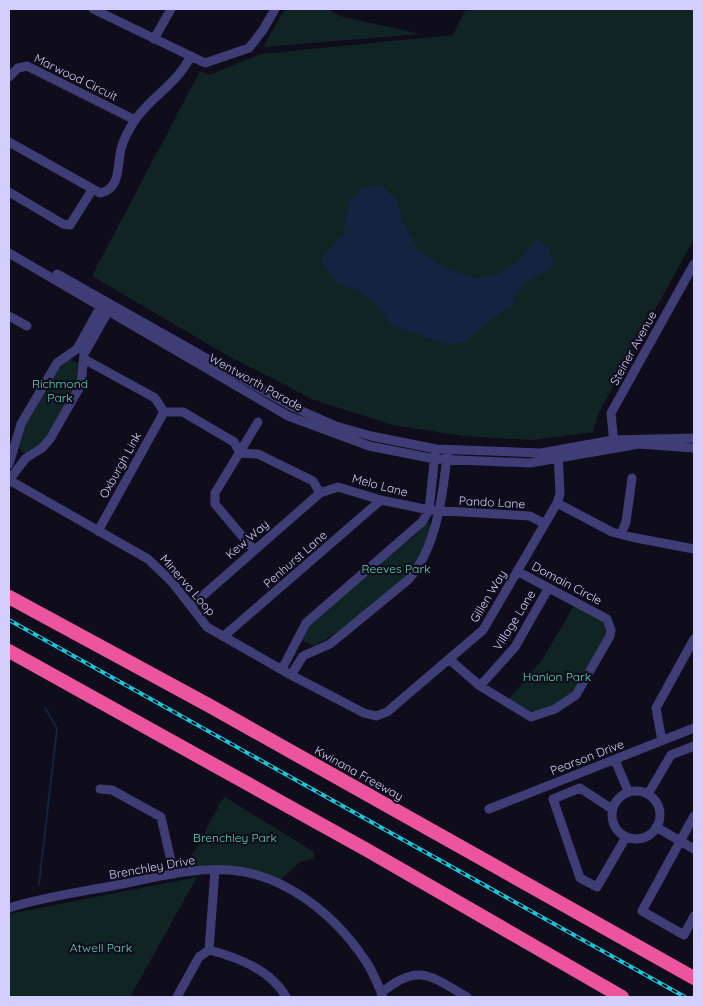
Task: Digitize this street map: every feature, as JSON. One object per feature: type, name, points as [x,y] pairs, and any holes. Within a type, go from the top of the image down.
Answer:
[{"type":"highway","name":"Kwinana Freeway","points":[[9,597],[201,702],[694,978]]},
{"type":"highway","points":[[9,651],[341,836],[622,997]]},
{"type":"street","points":[[93,9],[205,63],[248,48],[263,30],[275,9]]},
{"type":"street","points":[[154,39],[171,9]]},
{"type":"street","points":[[9,143],[92,190],[104,192],[113,187],[124,140],[135,120],[147,105],[180,76],[191,56]]},
{"type":"street","name":"Marwood Circuit","points":[[9,77],[18,68],[27,66],[135,120]]},
{"type":"street","points":[[9,192],[63,224],[70,225],[92,190]]},
{"type":"street","name":"Wentworth Parade","points":[[9,247],[288,416],[369,446],[434,459],[530,463],[559,454],[614,444],[694,438]]},
{"type":"street","name":"Wentworth Parade","points":[[9,253],[293,407],[336,426],[371,436],[436,449],[559,454]]},
{"type":"street","name":"Steiner Avenue","points":[[614,444],[611,412],[694,264]]},
{"type":"street","points":[[9,480],[26,458],[42,448],[50,439],[81,385],[84,354],[106,306]]},
{"type":"street","points":[[9,464],[21,424],[51,372],[57,363],[77,349],[106,306]]},
{"type":"street","points":[[9,316],[27,326]]},
{"type":"street","points":[[84,359],[155,398],[164,412],[183,412],[234,442],[240,453]]},
{"type":"street","name":"Oxburgh Link","points":[[98,530],[164,412]]},
{"type":"street","points":[[253,549],[215,504],[215,493],[258,422]]},
{"type":"street","name":"Wentworth Parade","points":[[614,444],[694,448]]},
{"type":"street","points":[[291,675],[304,656],[330,644],[408,580],[418,568],[433,539],[434,459],[436,449]]},
{"type":"street","points":[[13,450],[26,458]]},
{"type":"street","points":[[282,669],[306,623],[433,511],[447,450]]},
{"type":"street","points":[[240,453],[258,454],[313,481],[320,493]]},
{"type":"street","name":"Gillen Way","points":[[376,716],[387,712],[483,630],[557,503],[560,494],[559,454]]},
{"type":"street","points":[[621,534],[626,522],[632,478]]},
{"type":"street","name":"Minerva Loop","points":[[9,480],[148,559],[172,582],[207,627],[364,714],[376,716]]},
{"type":"street","name":"Melo Lane","points":[[320,493],[338,487],[381,500],[433,511]]},
{"type":"street","name":"Kew Way","points":[[191,606],[253,549],[320,493]]},
{"type":"street","name":"Penhurst Lane","points":[[224,636],[381,500]]},
{"type":"street","points":[[557,503],[621,534],[694,549]]},
{"type":"street","name":"Pando Lane","points":[[433,511],[530,516],[544,524]]},
{"type":"street","name":"Domain Circle","points":[[449,659],[480,686],[531,717],[555,709],[576,695],[610,636],[610,623],[592,609],[548,589],[517,571]]},
{"type":"street","name":"Village Lane","points":[[480,686],[515,647],[548,589]]},
{"type":"street","points":[[662,741],[656,708],[694,639]]},
{"type":"street","points":[[297,642],[309,653]]},
{"type":"street","name":"Pearson Drive","points":[[489,809],[694,728]]},
{"type":"street","points":[[648,794],[671,755],[694,746]]},
{"type":"street","points":[[615,760],[628,792]]},
{"type":"street","points":[[612,809],[580,788],[553,799],[580,878],[596,887],[626,837]]},
{"type":"street","points":[[100,789],[112,790],[161,816],[165,826],[174,874]]},
{"type":"street","points":[[635,790],[648,794],[658,805],[659,820],[656,827],[646,836],[639,839],[626,837],[614,825],[612,809],[621,795],[628,792],[635,790]]},
{"type":"street","points":[[694,816],[642,911],[684,935],[694,916]]},
{"type":"street","points":[[656,827],[694,849]]},
{"type":"street","points":[[209,950],[214,870]]},
{"type":"street","name":"Brenchley Drive","points":[[9,908],[20,904],[174,874],[214,870],[248,873],[268,879],[329,916],[348,936],[367,961],[382,995]]},
{"type":"street","name":"Brenchley Drive","points":[[9,903],[20,904]]},
{"type":"street","points":[[177,997],[199,957],[209,950],[235,956],[259,970],[282,990],[286,997]]},
{"type":"street","points":[[382,995],[398,979],[418,973],[434,978],[467,997]]},
{"type":"green space","points":[[285,9],[328,9],[340,16],[420,34],[263,47]]},
{"type":"green space","points":[[466,9],[694,9],[694,239],[599,412],[593,432],[533,440],[463,436],[393,425],[314,400],[223,353],[92,276],[200,71],[209,75],[261,54],[453,35]]},
{"type":"green space","name":"Richmond Park","points":[[70,359],[80,364],[80,379],[49,437],[29,454],[22,452],[19,446],[19,439],[28,416],[49,381]]},
{"type":"green space","name":"Reeves Park","points":[[428,521],[431,526],[424,551],[417,564],[400,583],[364,613],[325,640],[314,646],[303,641],[302,637],[311,622],[418,533]]},
{"type":"green space","name":"Hanlon Park","points":[[575,604],[605,622],[608,634],[576,689],[564,701],[533,712],[508,700],[542,660]]},
{"type":"green space","name":"Brenchley Park","points":[[225,797],[314,852],[314,859],[300,862],[280,880],[237,866],[209,865],[188,868],[182,866],[197,848],[221,801]]},
{"type":"green space","name":"Atwell Park","points":[[197,877],[130,997],[9,997],[9,914]]},
{"type":"water","points":[[381,185],[396,199],[403,221],[418,250],[447,269],[477,278],[496,275],[516,263],[537,239],[549,249],[554,264],[523,284],[516,296],[514,306],[506,308],[465,342],[446,344],[390,325],[379,308],[363,294],[337,282],[321,263],[324,255],[343,235],[349,202],[362,187]]},
{"type":"waterway","points":[[39,884],[57,728],[45,708]]},
{"type":"railway","points":[[9,620],[685,997]]}]
